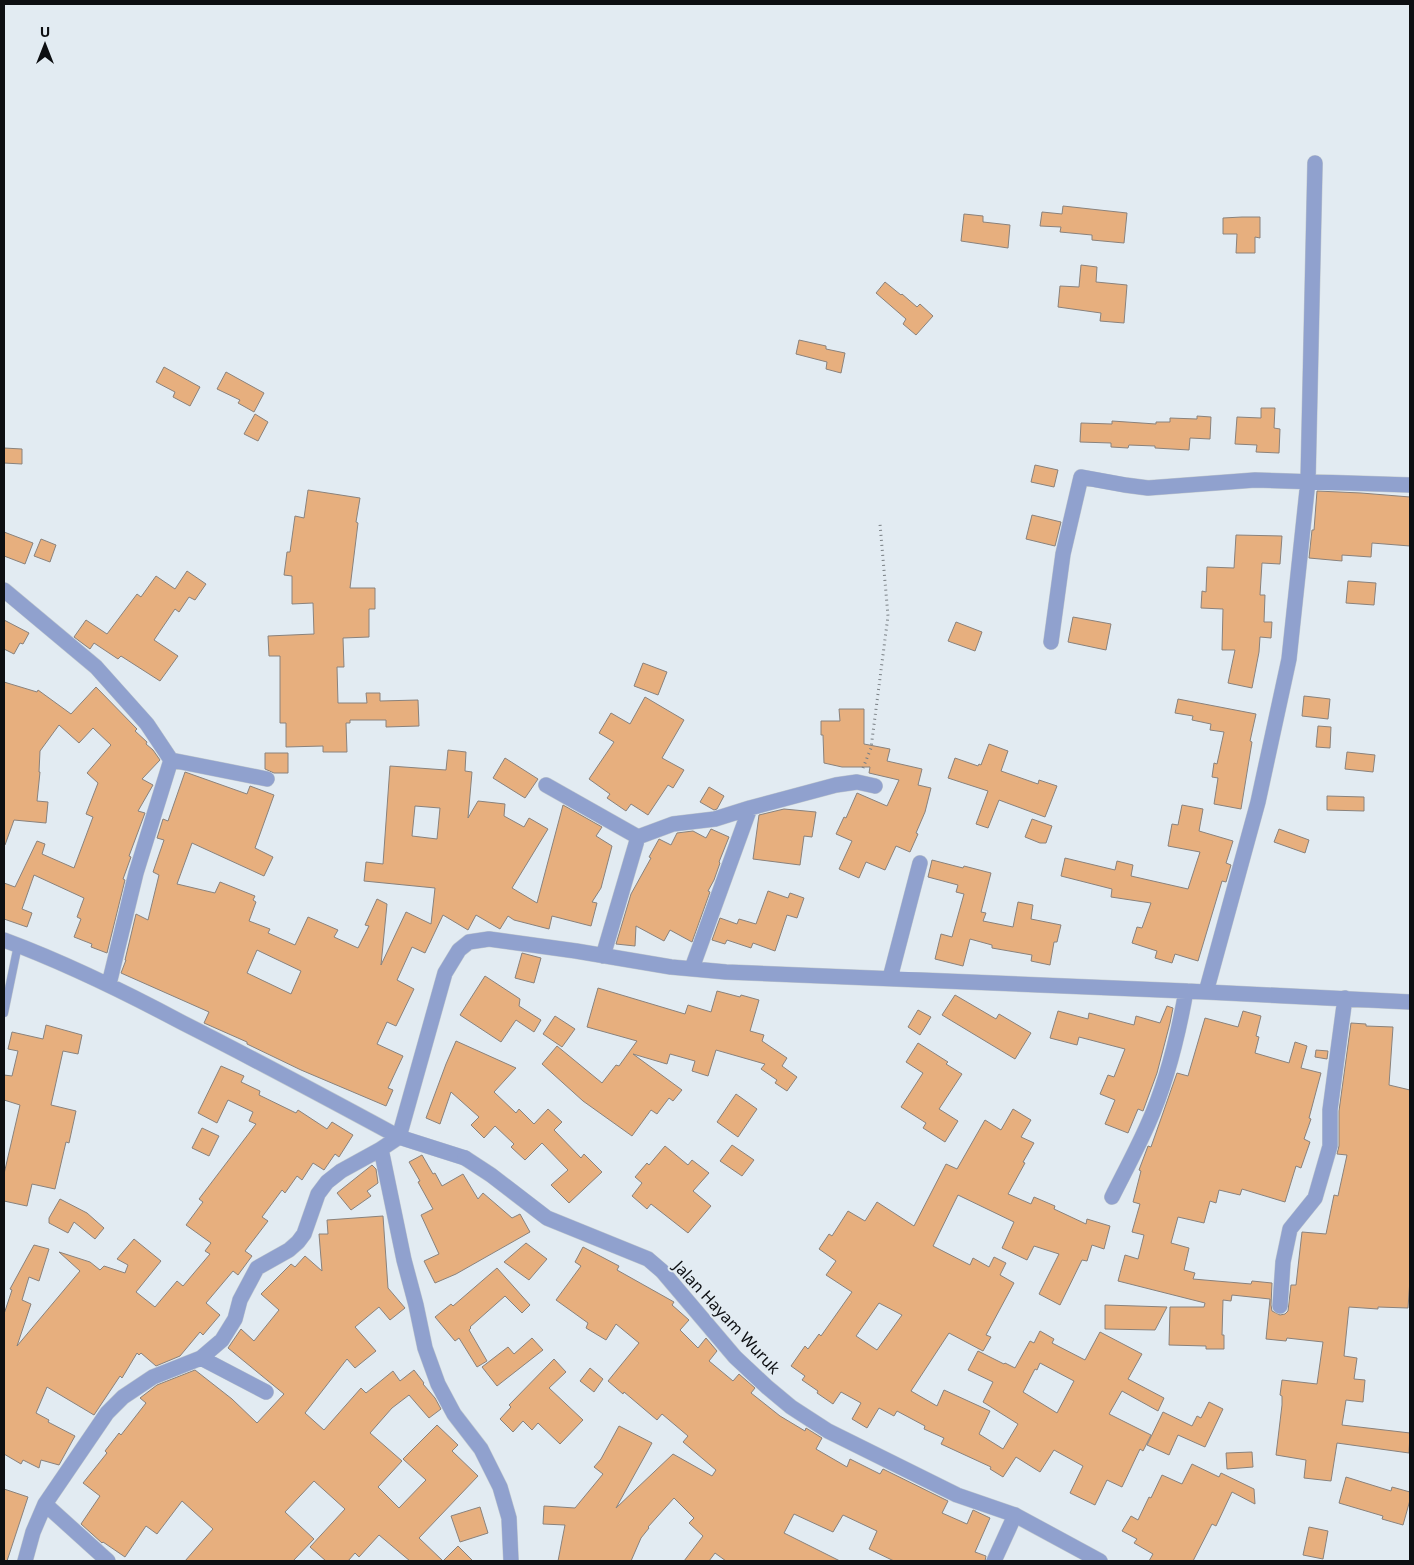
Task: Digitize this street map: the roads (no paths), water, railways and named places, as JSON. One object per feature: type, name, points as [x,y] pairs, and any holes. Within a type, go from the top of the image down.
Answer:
[{"type":"street","points":[[1206,992],[1258,802],[1289,659],[1308,481],[1315,163]]},
{"type":"street","points":[[1050,642],[1064,554],[1081,477],[1148,488],[1255,480],[1410,485]]},
{"type":"street","points":[[4,590],[96,667],[147,724],[171,760],[267,779]]},
{"type":"street","points":[[109,984],[136,873],[171,760]]},
{"type":"street","points":[[546,784],[638,837],[674,824],[716,818],[836,785],[857,782],[875,786]]},
{"type":"street","points":[[692,968],[750,808]]},
{"type":"street","points":[[603,956],[638,837]]},
{"type":"street","points":[[890,978],[920,863]]},
{"type":"street","points":[[24,1561],[33,1532],[45,1504],[107,1413],[122,1397],[153,1377],[201,1358],[222,1340],[235,1319],[240,1300],[257,1268],[289,1250],[298,1242],[304,1234],[318,1194],[327,1182],[341,1170],[382,1149],[399,1137],[445,973],[459,950],[470,942],[489,939],[671,967],[726,972],[1410,1002]]},
{"type":"street","name":"Jalan Hayam Wuruk","points":[[4,940],[45,955],[109,984],[399,1137],[466,1158],[491,1174],[547,1218],[648,1259],[662,1272],[735,1357],[791,1407],[828,1431],[957,1495],[1015,1514],[1100,1561]]},
{"type":"street","points":[[1112,1197],[1149,1123],[1164,1080],[1180,1022],[1186,991]]},
{"type":"street","points":[[1280,1306],[1283,1262],[1290,1229],[1315,1198],[1330,1146],[1330,1110],[1345,998]]},
{"type":"street","points":[[382,1149],[404,1260],[425,1348],[438,1384],[454,1414],[481,1449],[500,1487],[509,1518],[511,1561]]},
{"type":"street","points":[[201,1358],[266,1392]]},
{"type":"street","points":[[45,1504],[108,1561]]},
{"type":"street","points":[[994,1561],[1015,1514]]},
{"type":"lane","points":[[4,1013],[18,945]]}]
